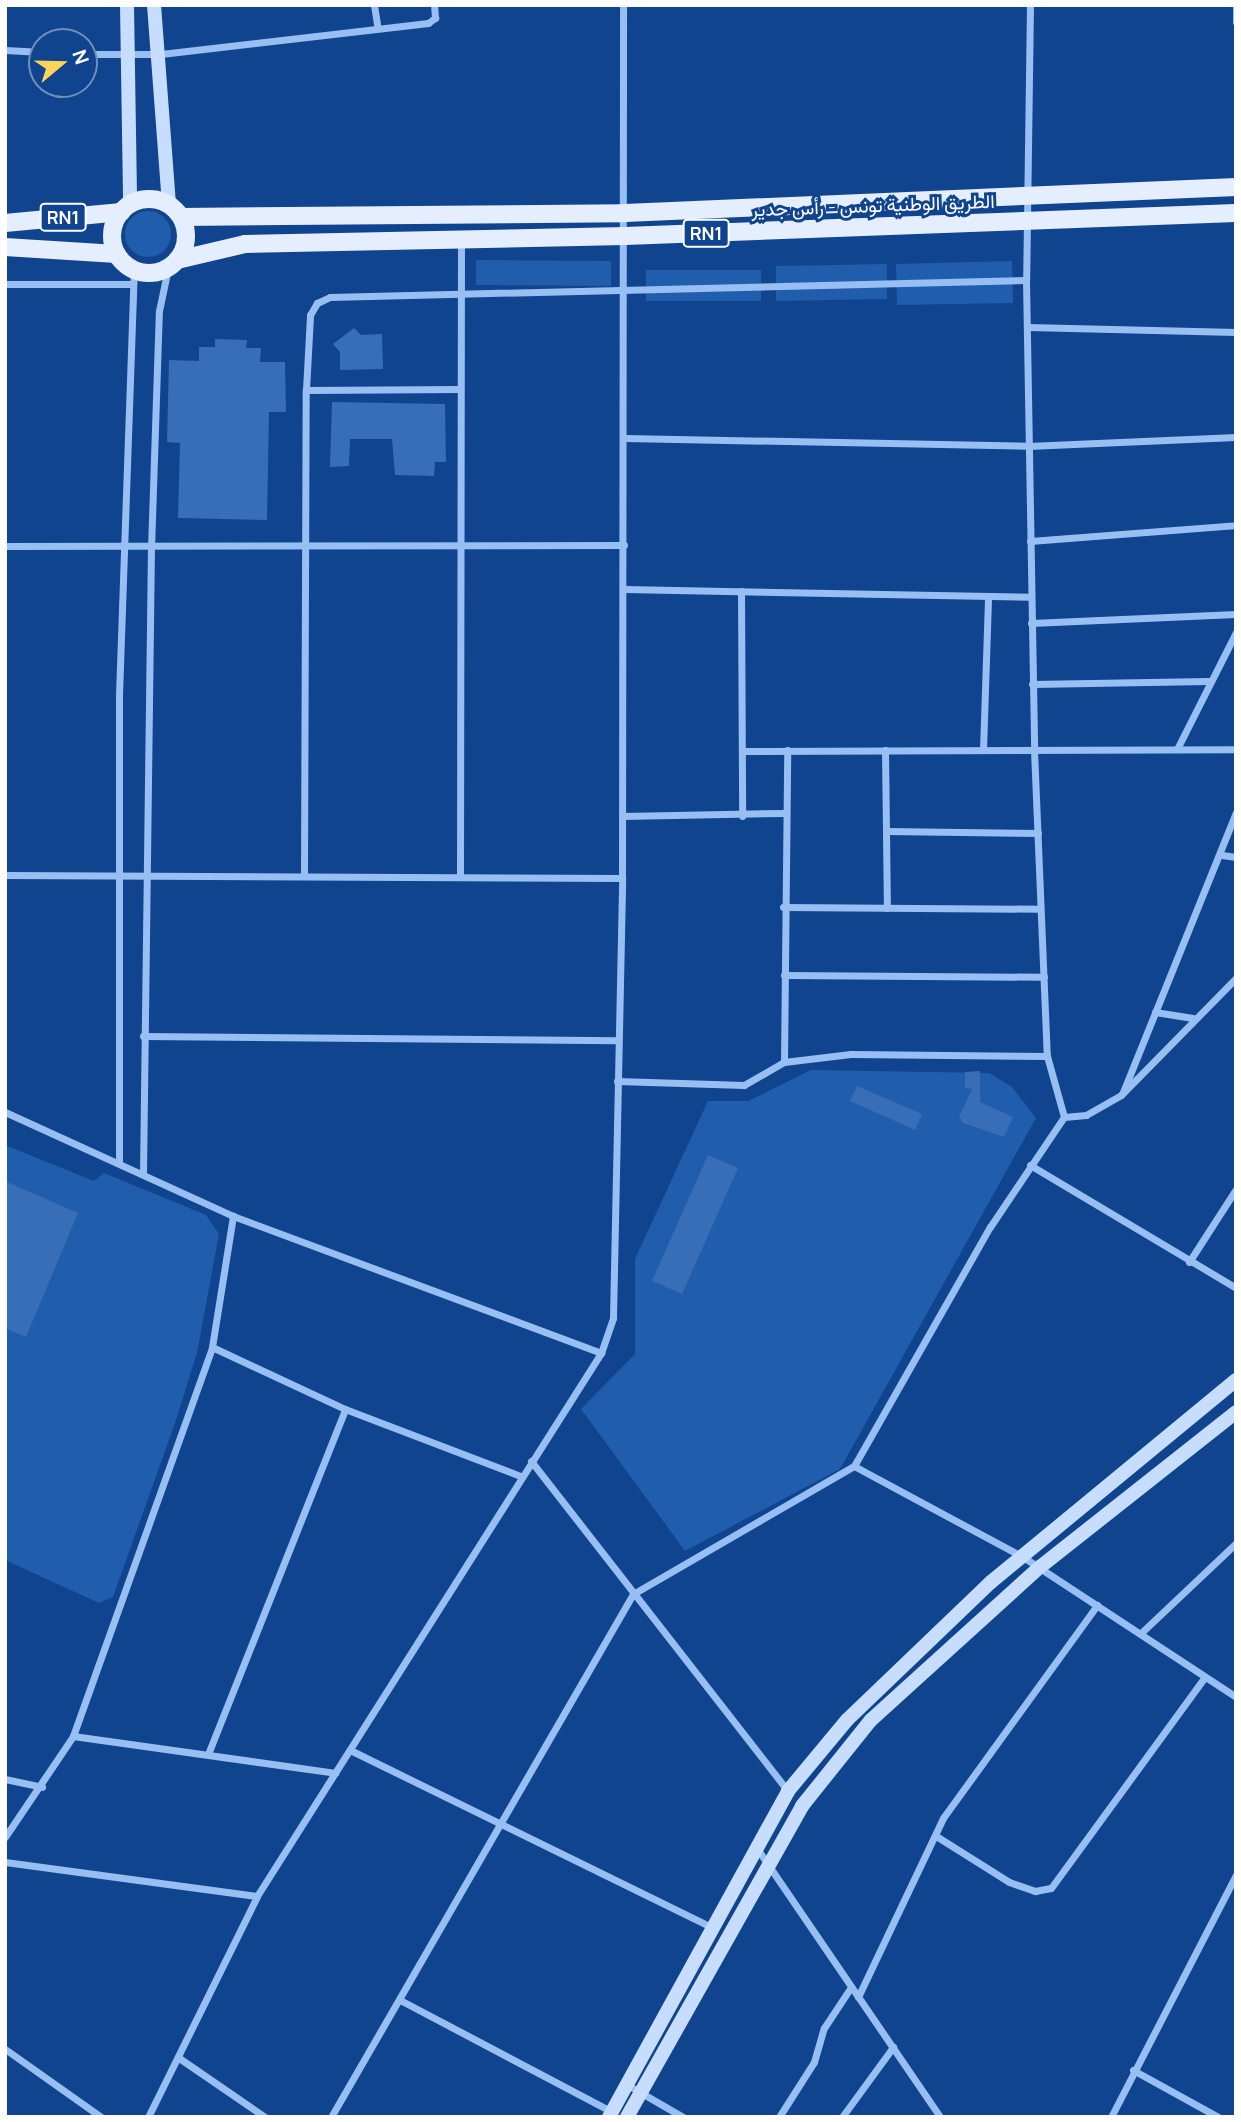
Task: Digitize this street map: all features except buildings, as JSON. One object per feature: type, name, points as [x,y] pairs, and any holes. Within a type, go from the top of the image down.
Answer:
[{"type":"main road","name":"الطريق الوطنية تونس - رأس جدير","points":[[175,211],[625,213],[1236,187]]},
{"type":"main road","name":"RN1","points":[[5,223],[126,208],[150,199],[175,211]]},
{"type":"main road","name":"RN1","points":[[5,247],[117,254],[112,232],[126,208]]},
{"type":"main road","points":[[173,264],[186,239],[175,211]]},
{"type":"main road","name":"الطريق الوطنية تونس - رأس جدير","points":[[173,264],[245,244],[625,236],[1236,213]]},
{"type":"main road","points":[[117,254],[133,277]]},
{"type":"main road","name":"RN1","points":[[133,277],[173,264]]},
{"type":"street","points":[[126,208],[130,55],[127,5]]},
{"type":"street","points":[[154,5],[175,211]]},
{"type":"street","points":[[374,5],[377,25]]},
{"type":"street","points":[[98,54],[161,54],[377,25],[428,23],[435,18],[434,5]]},
{"type":"street","points":[[148,2117],[257,1896],[520,1476],[601,1353],[613,1318],[622,878],[625,438],[623,5]]},
{"type":"street","points":[[1030,5],[1026,281],[1034,750],[1048,1056],[1064,1117]]},
{"type":"street","points":[[1236,5],[1236,22]]},
{"type":"street","points":[[5,50],[28,51]]},
{"type":"street","points":[[460,874],[461,239]]},
{"type":"street","points":[[143,1174],[144,877],[151,548],[159,312],[173,264]]},
{"type":"street","points":[[5,284],[133,277],[123,547],[118,878],[119,1162]]},
{"type":"street","points":[[304,874],[306,390],[310,315],[317,303],[330,298],[625,293],[1026,281]]},
{"type":"street","points":[[1028,327],[1236,332]]},
{"type":"street","points":[[306,390],[460,389]]},
{"type":"street","points":[[625,438],[1028,446],[1236,437]]},
{"type":"street","points":[[1030,541],[1236,524]]},
{"type":"street","points":[[5,546],[151,548],[624,545]]},
{"type":"street","points":[[624,589],[1030,597]]},
{"type":"street","points":[[741,591],[745,751],[742,816]]},
{"type":"street","points":[[983,750],[988,596]]},
{"type":"street","points":[[1031,622],[1236,614]]},
{"type":"street","points":[[1178,747],[1208,681],[1236,632]]},
{"type":"street","points":[[1032,684],[1208,681]]},
{"type":"street","points":[[745,751],[1178,747],[1236,749]]},
{"type":"street","points":[[784,1062],[784,813],[788,750]]},
{"type":"street","points":[[885,750],[887,908]]},
{"type":"street","points":[[622,816],[742,816],[784,813]]},
{"type":"street","points":[[1121,1096],[1222,855],[1236,813]]},
{"type":"street","points":[[886,831],[1038,833]]},
{"type":"street","points":[[1222,855],[1236,857]]},
{"type":"street","points":[[5,875],[118,878],[460,874],[622,878]]},
{"type":"street","points":[[783,907],[1040,909]]},
{"type":"street","points":[[784,975],[1044,976]]},
{"type":"street","points":[[331,2117],[633,1594],[854,1466],[1030,1165],[1064,1117],[1086,1115],[1121,1096],[1193,1018],[1236,978]]},
{"type":"street","points":[[1155,1012],[1193,1018]]},
{"type":"street","points":[[143,1036],[617,1040]]},
{"type":"street","points":[[617,1081],[744,1085],[784,1062],[851,1054],[1048,1056]]},
{"type":"street","points":[[5,1112],[233,1216],[601,1353]]},
{"type":"street","points":[[1030,1165],[1236,1288]]},
{"type":"street","points":[[1189,1262],[1236,1189]]},
{"type":"street","points":[[5,1837],[74,1736],[212,1347],[233,1216]]},
{"type":"street","points":[[212,1347],[345,1409],[520,1476]]},
{"type":"street","points":[[400,2000],[614,2115],[625,2084],[788,1791],[885,1679],[1023,1557],[1236,1380]]},
{"type":"street","points":[[208,1754],[345,1409]]},
{"type":"street","points":[[627,2117],[802,1806],[871,1720],[1040,1567],[1236,1412]]},
{"type":"street","points":[[531,1461],[788,1791]]},
{"type":"street","points":[[854,1466],[1040,1567],[1142,1632],[1236,1698]]},
{"type":"street","points":[[1142,1632],[1236,1543]]},
{"type":"street","points":[[858,1997],[936,1836],[968,1779],[1097,1605]]},
{"type":"street","points":[[936,1836],[1009,1882],[1035,1891],[1051,1888],[1204,1678]]},
{"type":"street","points":[[74,1736],[335,1773]]},
{"type":"street","points":[[350,1750],[500,1821],[711,1927]]},
{"type":"street","points":[[5,1779],[41,1787]]},
{"type":"street","points":[[755,1847],[940,2117]]},
{"type":"street","points":[[5,1863],[257,1896]]},
{"type":"street","points":[[1111,2117],[1236,1875]]},
{"type":"street","points":[[779,2117],[814,2062],[824,2028],[851,1987]]},
{"type":"street","points":[[842,2117],[893,2047]]},
{"type":"street","points":[[5,2049],[101,2117]]},
{"type":"street","points":[[178,2058],[265,2117]]},
{"type":"street","points":[[1133,2070],[1218,2117]]},
{"type":"street","points":[[625,2084],[683,2117]]},
{"type":"shaded area","points":[[148,211],[164,218],[171,234],[164,250],[148,257],[132,250],[125,234],[132,218]]},
{"type":"shaded area","points":[[476,260],[611,261],[611,286],[476,285]]},
{"type":"shaded area","points":[[1012,261],[1013,303],[897,305],[896,264]]},
{"type":"shaded area","points":[[887,264],[887,299],[776,301],[776,266]]},
{"type":"shaded area","points":[[646,270],[761,270],[761,301],[646,301]]},
{"type":"shaded area","points":[[811,1070],[989,1073],[1012,1087],[1036,1118],[840,1469],[685,1551],[581,1409],[635,1354],[635,1259],[708,1101],[748,1101]]},
{"type":"shaded area","points":[[5,1145],[94,1181],[104,1173],[206,1215],[219,1234],[197,1353],[175,1423],[113,1597],[99,1603],[5,1560]]}]
